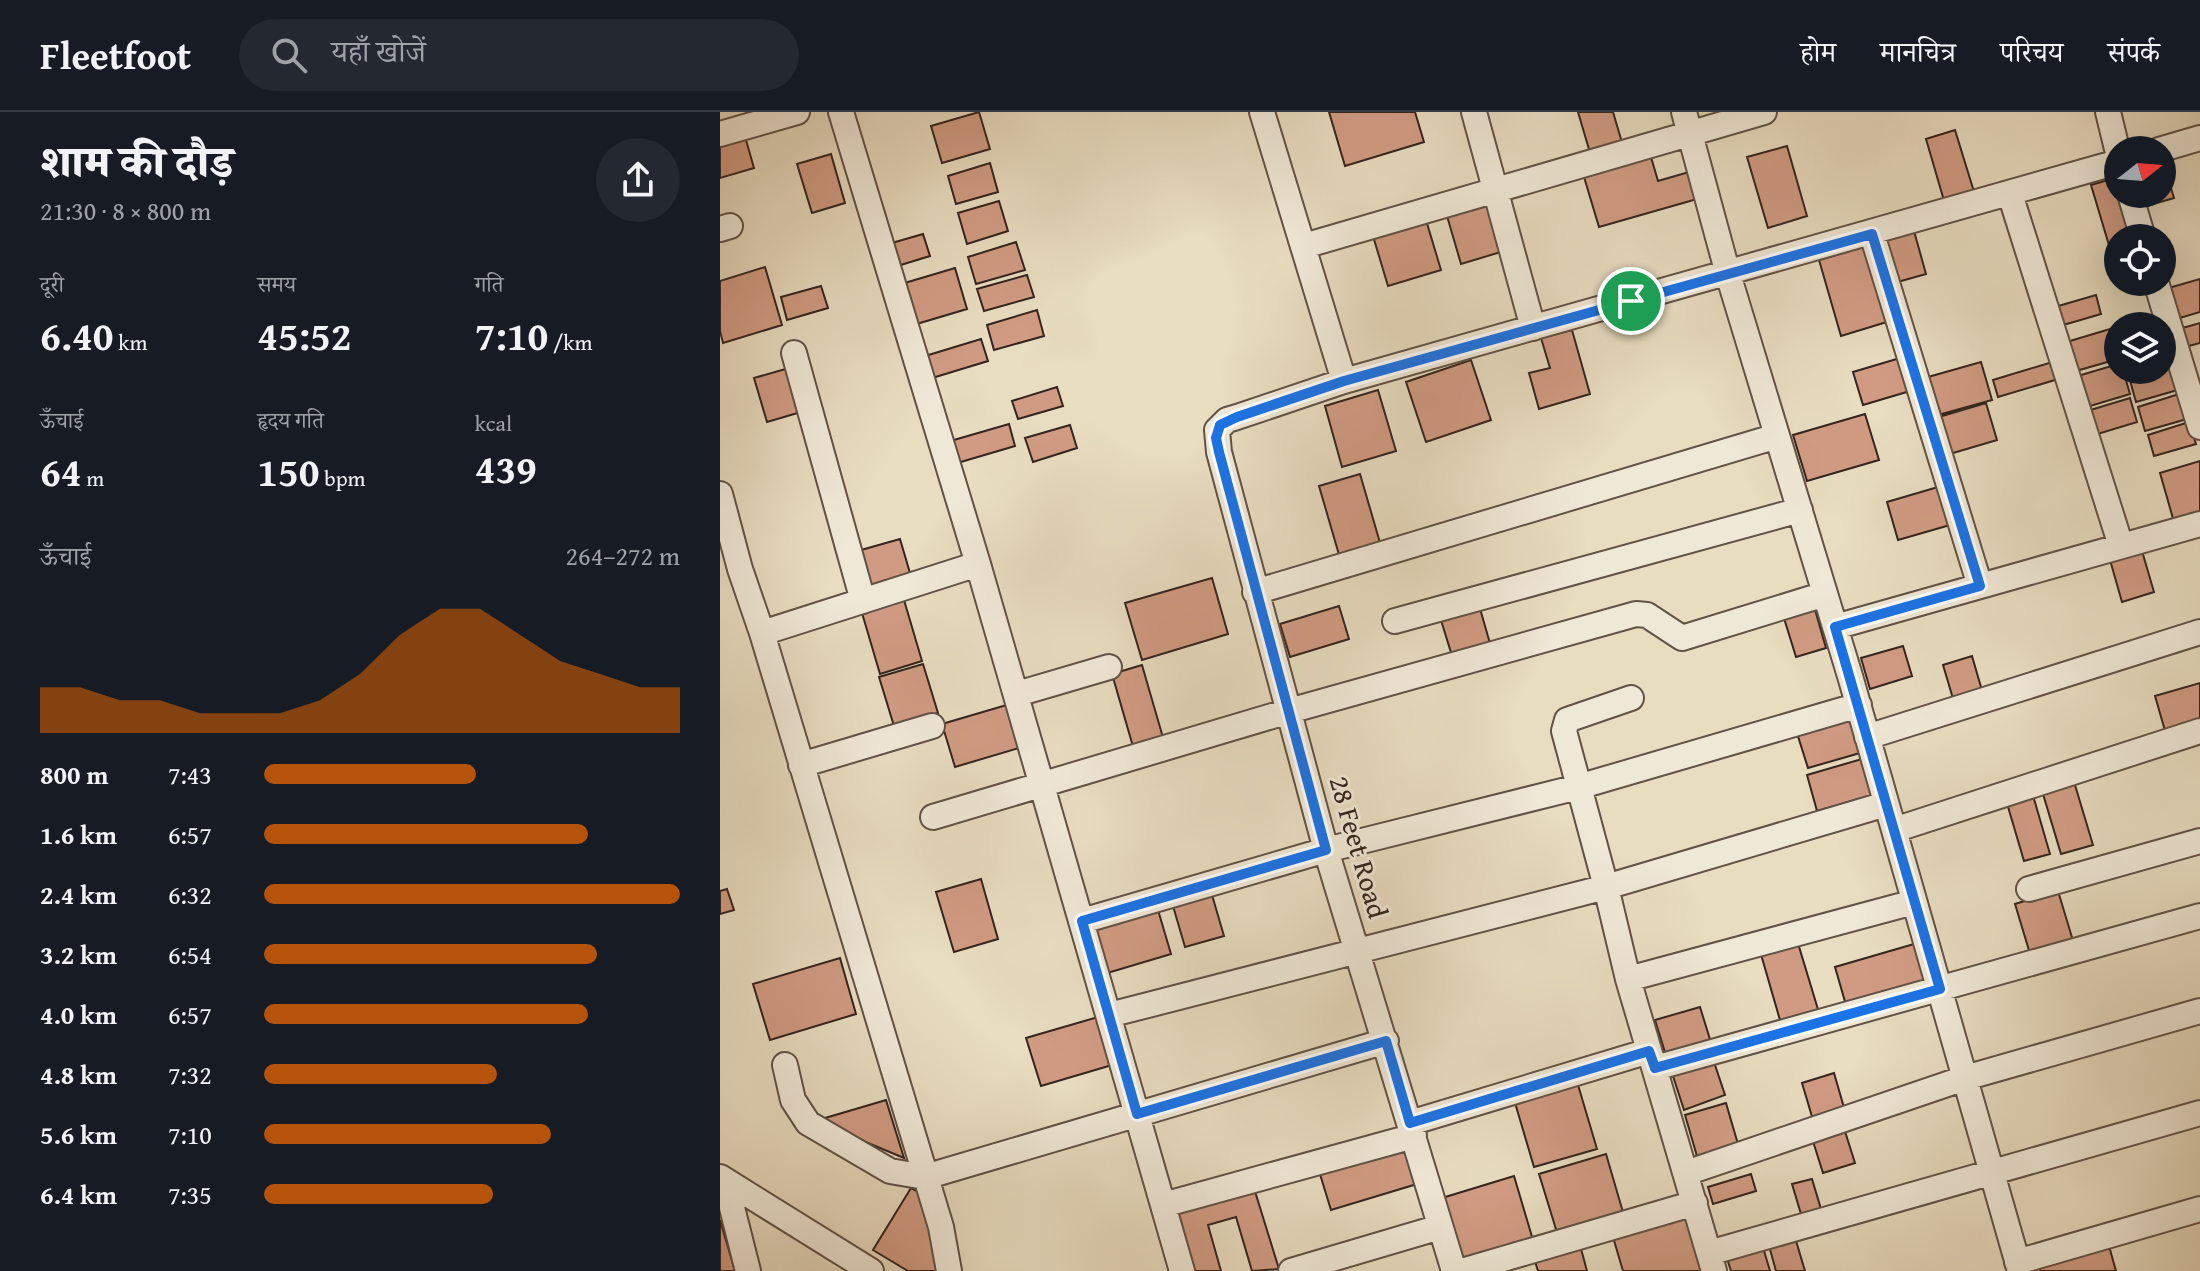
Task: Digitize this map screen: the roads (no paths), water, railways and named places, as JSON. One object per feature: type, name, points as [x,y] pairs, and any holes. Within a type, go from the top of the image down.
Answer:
[{"type":"street","points":[[720,134],[797,112]]},
{"type":"street","points":[[841,112],[1017,694],[1182,1271]]},
{"type":"street","points":[[1262,112],[1344,381],[2104,166]]},
{"type":"street","points":[[1474,112],[1533,328]]},
{"type":"street","points":[[1304,246],[1496,190],[1687,123],[1764,112]]},
{"type":"street","points":[[2108,112],[2114,136]]},
{"type":"street","points":[[1687,123],[1728,274],[1859,705],[2018,1267],[2200,1209]]},
{"type":"street","points":[[2176,145],[2200,138]]},
{"type":"street","points":[[2010,194],[2121,546]]},
{"type":"street","points":[[1872,234],[1980,586]]},
{"type":"street","points":[[2160,296],[2200,427]]},
{"type":"street","points":[[794,353],[863,601]]},
{"type":"street","name":"28 Feet Road","points":[[1344,381],[1227,420],[1220,425],[1216,438],[1326,850],[1454,1271]]},
{"type":"street","points":[[1255,592],[1777,436]]},
{"type":"street","points":[[720,494],[730,571],[762,633],[941,1227],[949,1271]]},
{"type":"street","points":[[1395,621],[1800,510]]},
{"type":"street","points":[[1835,627],[2200,524]]},
{"type":"street","points":[[762,633],[978,564]]},
{"type":"street","points":[[933,817],[1289,711],[1636,614],[1647,615],[1682,638],[1825,594]]},
{"type":"street","points":[[1867,737],[2200,632]]},
{"type":"street","points":[[1017,694],[1109,667]]},
{"type":"street","points":[[1631,698],[1573,717],[1565,723],[1564,731],[1628,979],[1711,1262],[1992,1172],[2200,1113]]},
{"type":"street","points":[[1082,921],[1326,850],[1578,787],[1859,705]]},
{"type":"street","points":[[801,765],[932,726]]},
{"type":"street","points":[[1894,830],[2200,731]]},
{"type":"street","points":[[1109,1015],[1606,887],[1886,804]]},
{"type":"street","points":[[2029,889],[2200,841]]},
{"type":"street","points":[[1628,979],[1914,902]]},
{"type":"street","points":[[1163,1205],[1652,1060],[1940,989],[2200,916]]},
{"type":"street","points":[[1686,1173],[1965,1078],[2200,1011]]},
{"type":"street","points":[[785,1065],[793,1100],[808,1123],[890,1171],[925,1177],[1386,1041]]},
{"type":"street","points":[[722,1179],[748,1271]]},
{"type":"street","points":[[722,1179],[871,1271]]},
{"type":"street","points":[[1462,1271],[1695,1203]]},
{"type":"street","points":[[1291,1271],[1440,1227]]}]
